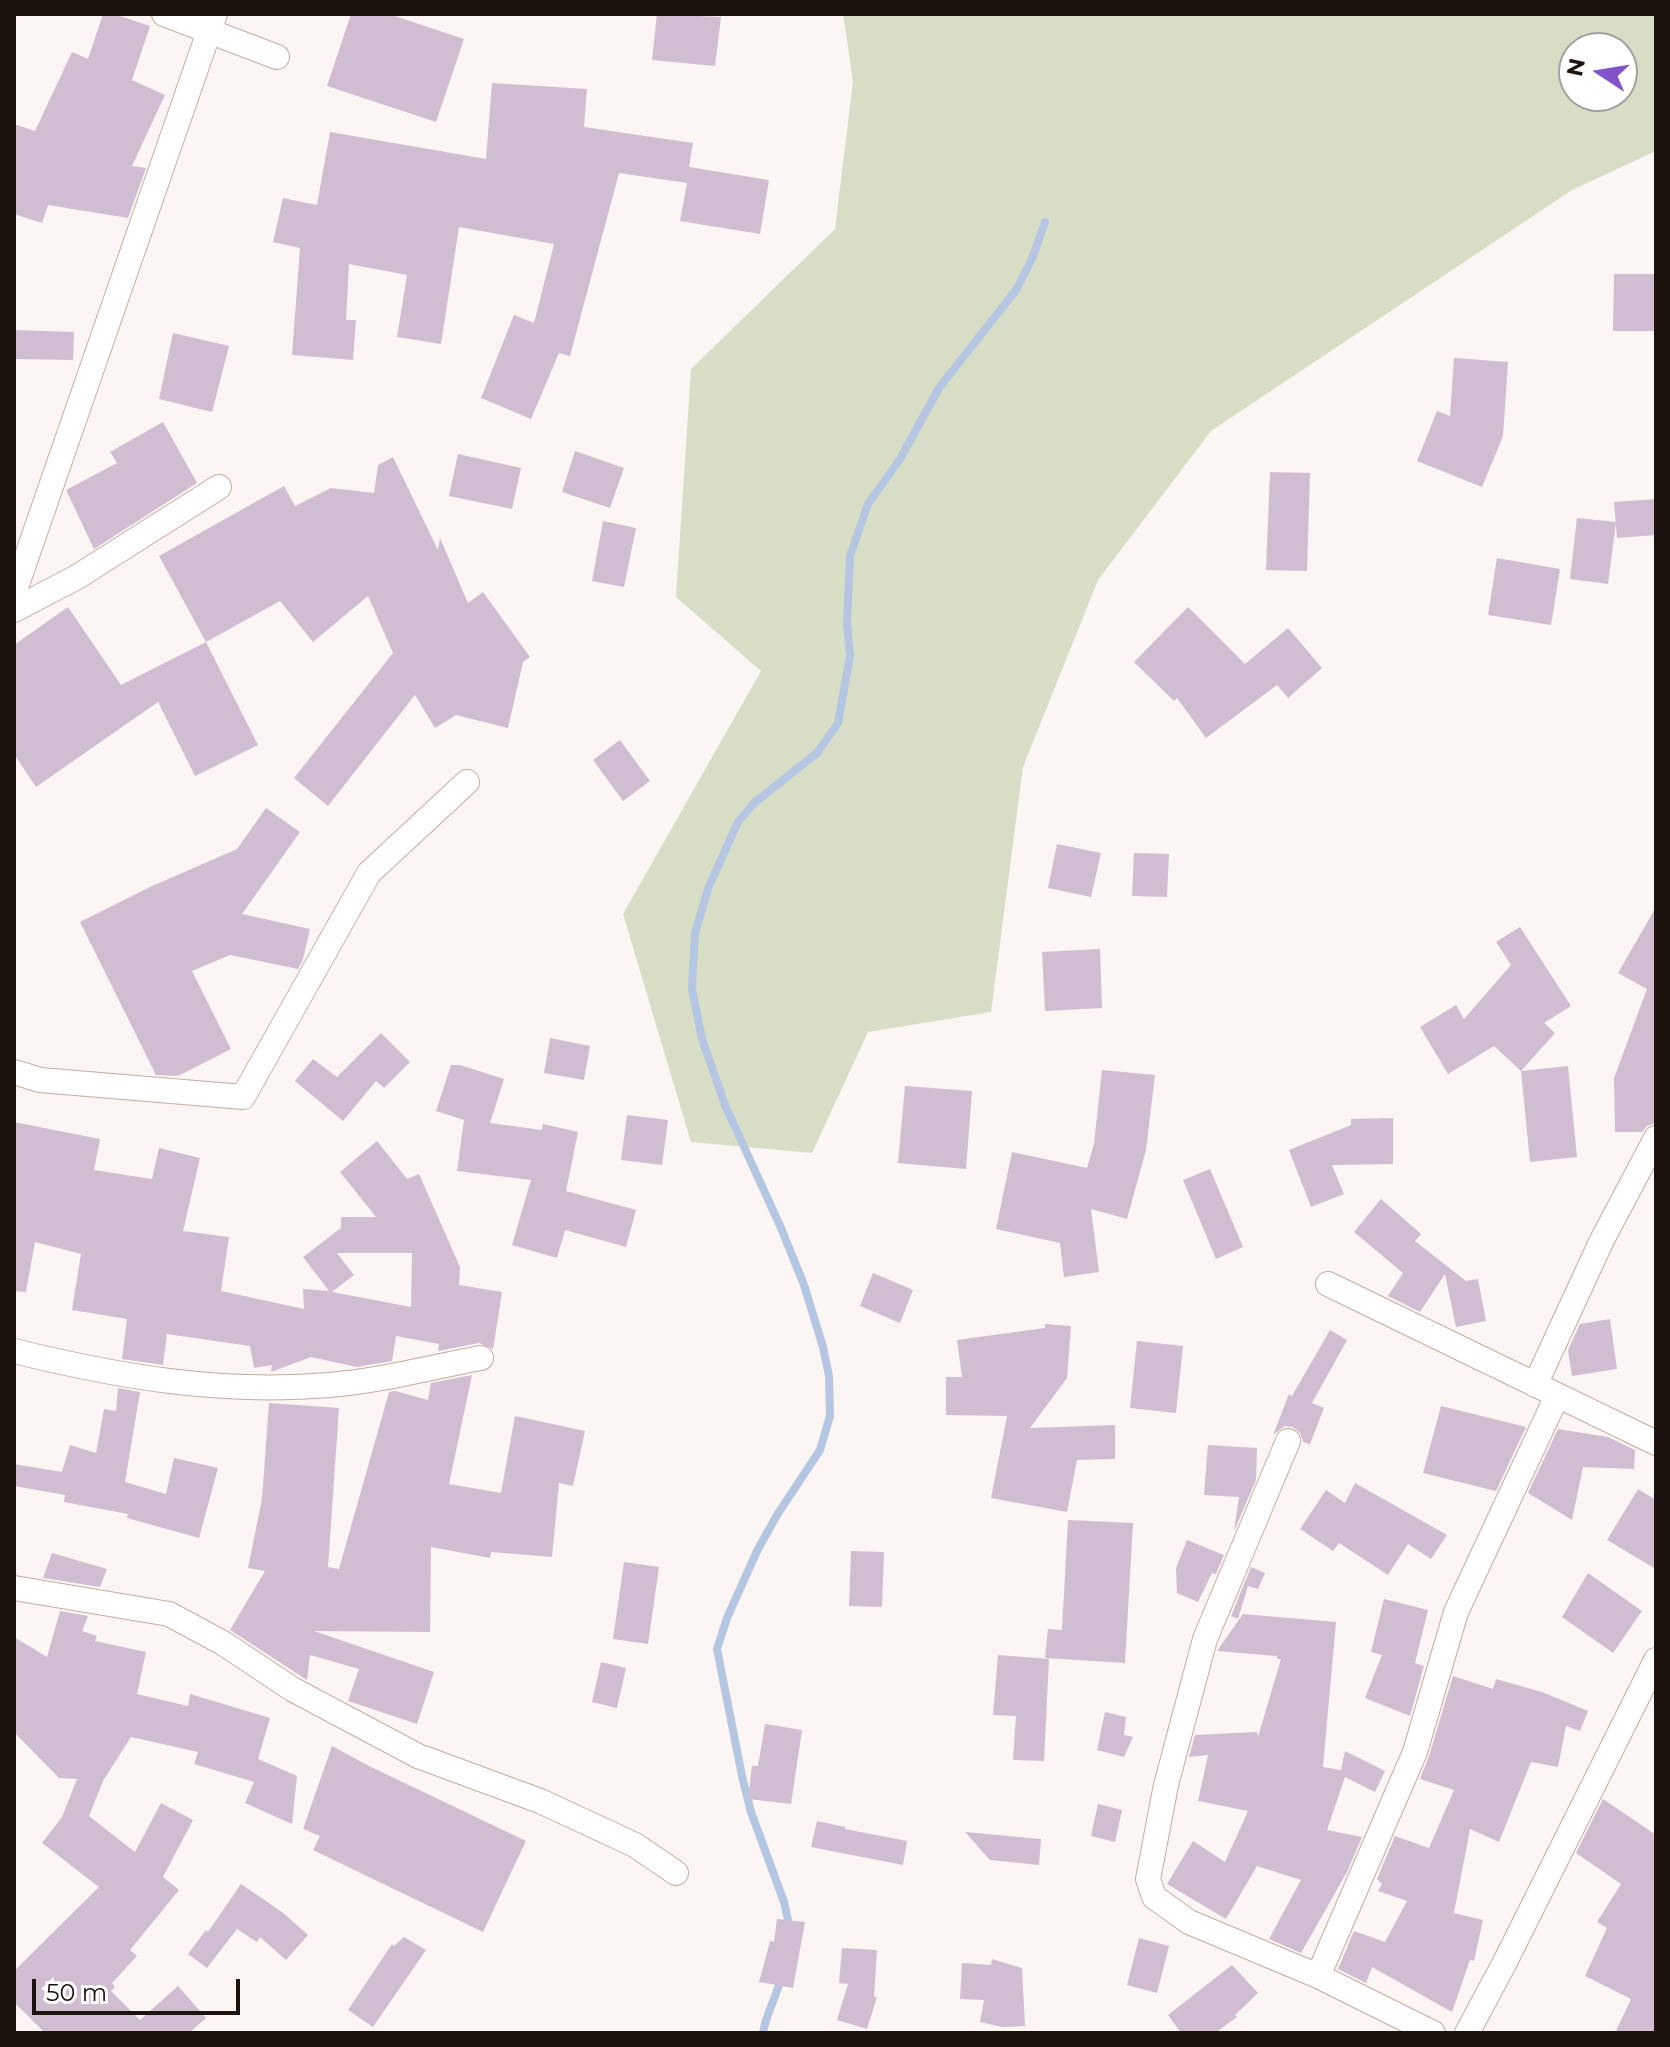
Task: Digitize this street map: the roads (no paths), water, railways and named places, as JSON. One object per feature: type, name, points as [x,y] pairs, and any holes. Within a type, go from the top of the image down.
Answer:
[{"type":"street","points":[[164,14],[213,23],[277,57]]},
{"type":"street","points":[[14,593],[213,23]]},
{"type":"street","points":[[14,610],[77,577],[219,487]]},
{"type":"street","points":[[14,1072],[40,1080],[243,1097],[369,873],[467,782]]},
{"type":"street","points":[[1535,1385],[1602,1240],[1656,1138]]},
{"type":"street","points":[[1328,1284],[1656,1443]]},
{"type":"street","points":[[14,1351],[120,1375],[183,1385],[262,1388],[333,1385],[481,1358]]},
{"type":"street","points":[[1318,1976],[1415,1752],[1456,1612],[1557,1396]]},
{"type":"street","points":[[1288,1441],[1205,1639],[1166,1785],[1148,1879],[1154,1897],[1189,1922],[1318,1976],[1433,2033]]},
{"type":"street","points":[[14,1588],[169,1614],[223,1643],[292,1689],[418,1756],[540,1801],[635,1845],[676,1873]]},
{"type":"street","points":[[1467,2033],[1656,1660]]},
{"type":"waterway","points":[[790,1929],[784,1902],[751,1812],[717,1649],[727,1618],[757,1551],[820,1450],[830,1416],[829,1376],[804,1285],[725,1105],[702,1039],[692,989],[695,933],[709,886],[738,822],[754,803],[817,753],[838,723],[850,656],[847,623],[850,556],[868,504],[900,459],[939,388],[1016,290],[1032,259],[1045,222]]},
{"type":"waterway","points":[[763,2033],[781,1977]]}]
